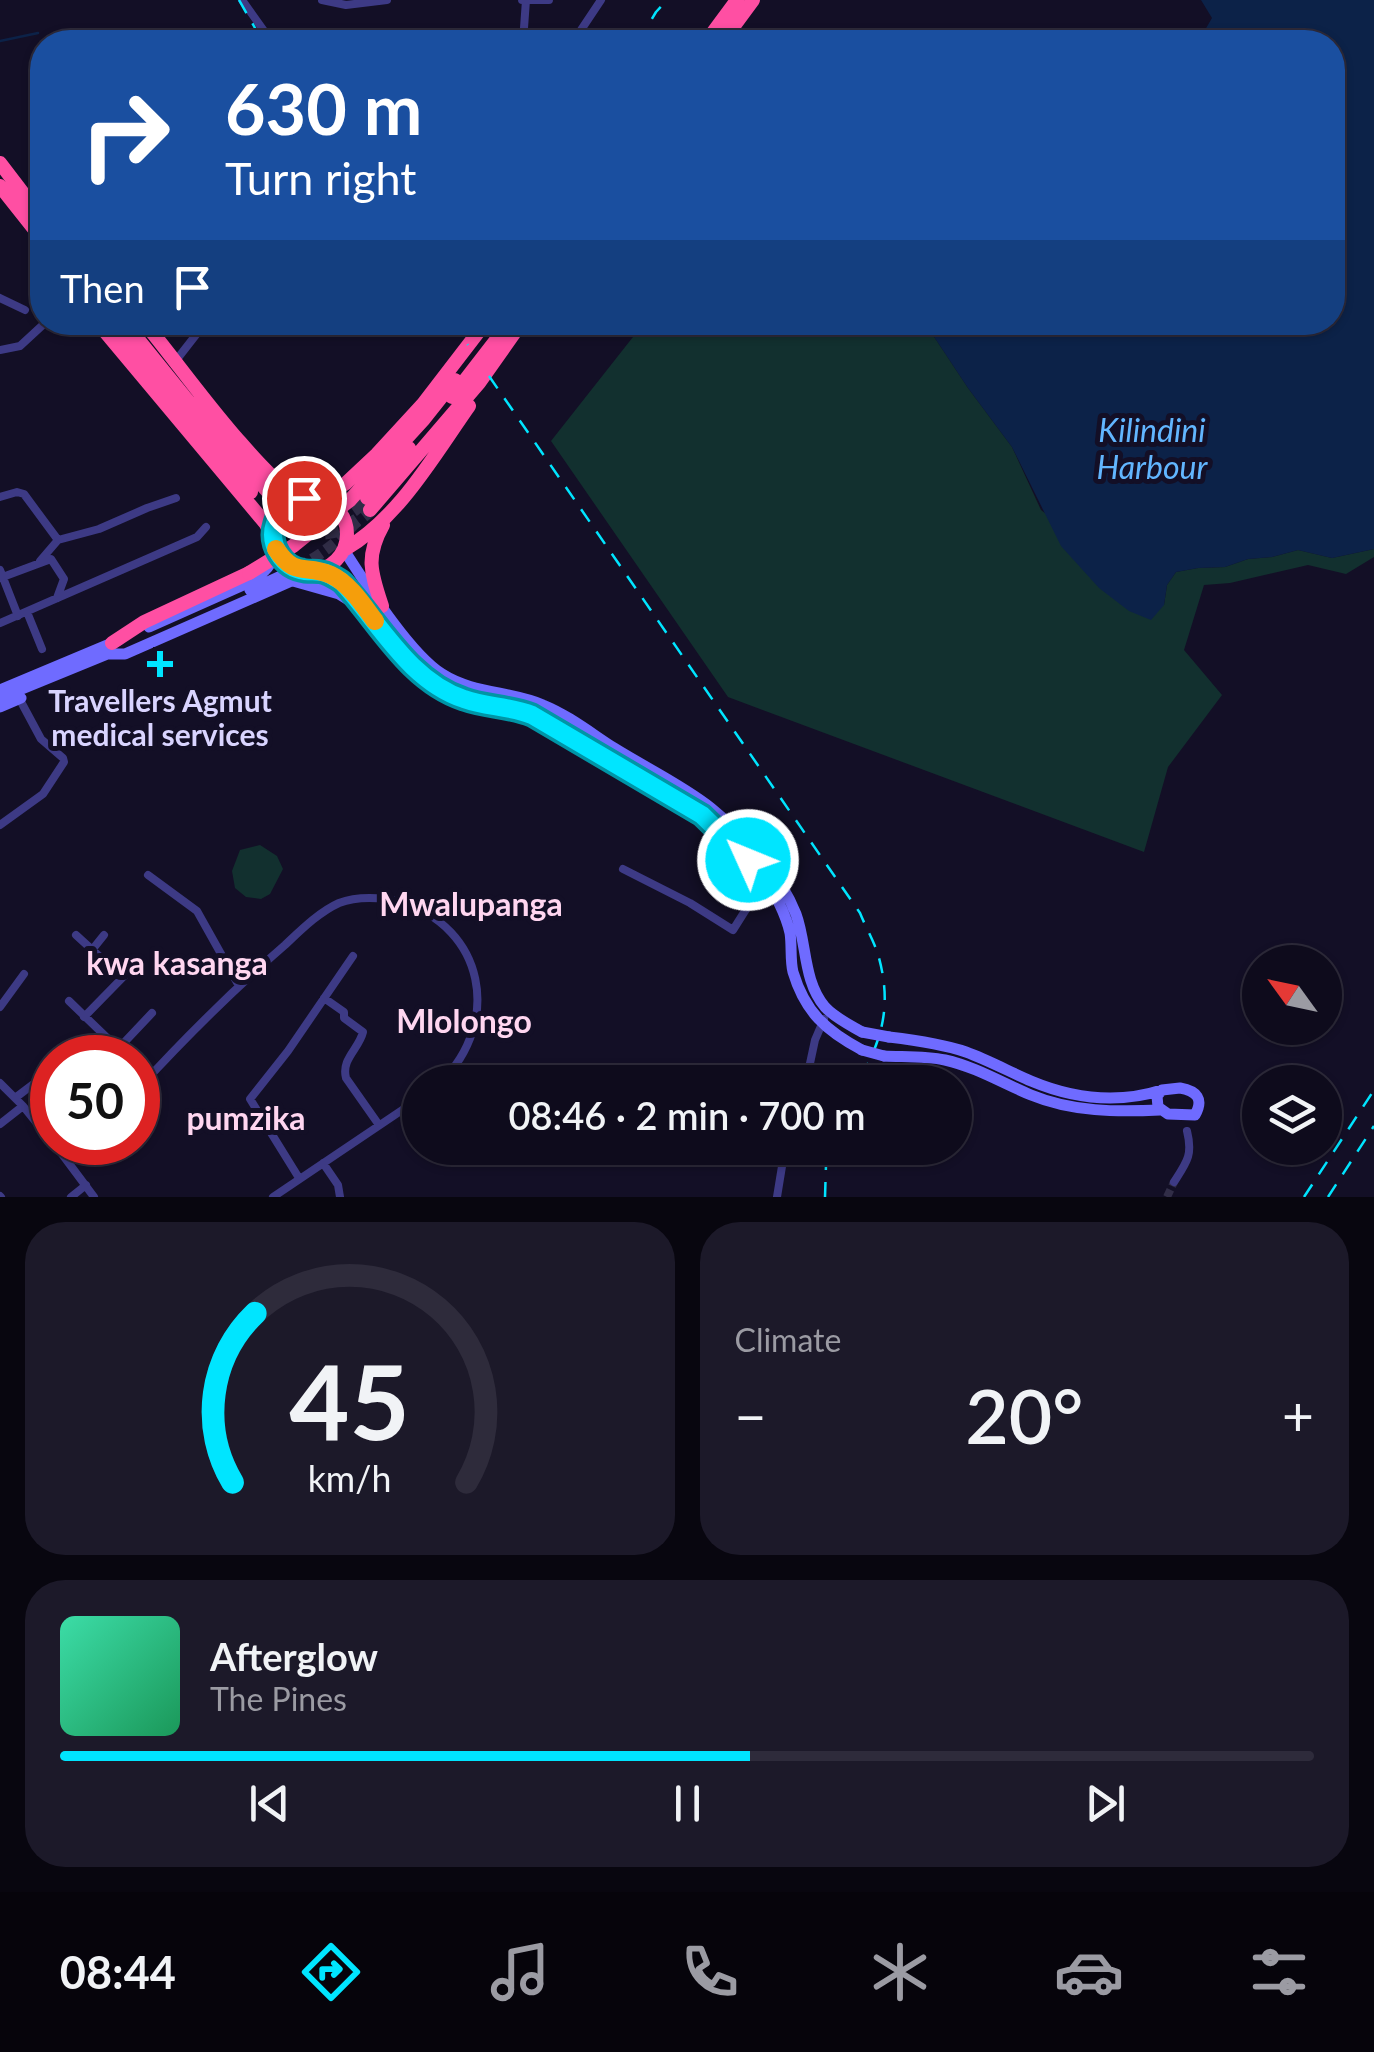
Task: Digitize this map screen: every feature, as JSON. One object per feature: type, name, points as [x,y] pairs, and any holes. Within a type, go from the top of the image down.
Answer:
[{"type":"highway","points":[[715,30],[737,0]]},
{"type":"highway","points":[[731,30],[753,0]]},
{"type":"highway","points":[[0,163],[30,202]]},
{"type":"highway","points":[[0,186],[30,224]]},
{"type":"highway","points":[[108,335],[266,524],[283,560],[304,571],[316,571],[338,560],[347,536],[342,514],[322,499],[284,488],[257,462],[154,335]]},
{"type":"highway","points":[[121,335],[272,506],[134,335]]},
{"type":"highway","points":[[274,543],[275,522],[280,512],[290,503],[345,484],[423,404],[476,335]]},
{"type":"highway","points":[[110,649],[144,622],[285,552],[350,500],[424,418],[487,335]]},
{"type":"highway","points":[[500,335],[368,504],[479,383],[513,335]]},
{"type":"highway","points":[[375,609],[371,556],[375,539],[470,406],[479,383]]},
{"type":"highway","points":[[344,550],[392,512]]},
{"type":"main road","points":[[0,698],[58,675],[250,582],[271,563],[274,543]]},
{"type":"main road","points":[[0,690],[288,578],[316,571],[329,574],[375,609],[441,674],[472,687],[544,705],[708,806],[738,832],[774,875],[795,912],[814,988],[828,1010],[862,1032],[965,1052],[1068,1094],[1114,1099],[1136,1098],[1162,1090],[1191,1090],[1200,1104],[1195,1115],[1082,1108],[1035,1097],[970,1067],[942,1059],[884,1056],[839,1038],[811,1011],[792,970],[790,931],[765,880],[748,860],[702,815],[532,715],[468,701],[450,694],[416,670],[375,609],[344,550]]},
{"type":"main road","points":[[288,578],[375,609]]},
{"type":"main road","points":[[0,681],[50,661],[72,659]]},
{"type":"main road","points":[[0,706],[43,687],[58,675]]},
{"type":"main road","points":[[1160,1110],[1156,1100],[1162,1090]]},
{"type":"street","points":[[242,0],[263,30]]},
{"type":"street","points":[[322,0],[346,5],[387,0]]},
{"type":"street","points":[[524,30],[524,0],[549,0]]},
{"type":"street","points":[[581,30],[602,0]]},
{"type":"street","points":[[0,298],[24,310]]},
{"type":"street","points":[[0,350],[20,346],[32,335]]},
{"type":"street","points":[[174,363],[196,335]]},
{"type":"street","points":[[0,497],[24,494],[58,540]]},
{"type":"street","points":[[40,561],[58,540],[111,525],[176,498]]},
{"type":"street","points":[[0,623],[196,537],[206,527]]},
{"type":"street","points":[[42,649],[1,574],[52,560],[63,577],[57,598]]},
{"type":"street","points":[[0,825],[43,794],[64,762],[41,739],[19,698]]},
{"type":"street","points":[[623,868],[734,930],[750,903],[748,860]]},
{"type":"street","points":[[148,874],[196,912],[239,986]]},
{"type":"street","points":[[160,1066],[239,986],[311,922],[337,904],[378,898],[419,907],[439,921],[467,954],[476,979],[476,1012],[470,1043],[458,1065]]},
{"type":"street","points":[[76,935],[126,974],[84,1017]]},
{"type":"street","points":[[92,950],[104,935]]},
{"type":"street","points":[[299,1178],[250,1099],[353,956]]},
{"type":"street","points":[[0,1007],[24,974]]},
{"type":"street","points":[[324,998],[362,1032],[344,1071],[378,1126]]},
{"type":"street","points":[[69,1001],[103,1035]]},
{"type":"street","points":[[810,1065],[828,1010]]},
{"type":"street","points":[[131,1035],[152,1013]]},
{"type":"street","points":[[0,1083],[30,1114]]},
{"type":"street","points":[[15,1098],[30,1087]]},
{"type":"street","points":[[0,1124],[23,1106]]},
{"type":"street","points":[[273,1197],[402,1110]]},
{"type":"street","points":[[1174,1182],[1191,1148],[1187,1131]]},
{"type":"street","points":[[323,1163],[338,1184],[340,1197]]},
{"type":"street","points":[[71,1165],[94,1197]]},
{"type":"street","points":[[777,1197],[782,1165]]},
{"type":"street","points":[[71,1197],[86,1184]]},
{"type":"green space","points":[[635,335],[933,335],[1012,447],[1041,510],[1164,605],[1167,585],[1176,572],[1225,567],[1298,550],[1332,558],[1374,549],[1374,557],[1346,574],[1308,565],[1204,585],[1184,650],[1222,695],[1168,767],[1144,852],[728,697],[551,441]]},
{"type":"green space","points":[[260,845],[277,856],[283,869],[270,894],[261,899],[246,897],[235,888],[232,871],[240,850]]},
{"type":"water","name":"Kilindini Harbour","points":[[1201,0],[1374,0],[1374,549],[1332,558],[1298,550],[1225,567],[1176,572],[1167,585],[1164,605],[1151,620],[1129,611],[1099,588],[1061,546],[1012,447],[933,335],[1345,335],[1345,30],[1205,30],[1212,18]]},
{"type":"waterway","points":[[0,41],[30,35]]},
{"type":"tunnel","points":[[276,501],[300,516],[323,521],[344,515],[367,498]]},
{"type":"tunnel","points":[[267,511],[294,526],[319,533],[343,528],[370,510]]},
{"type":"tunnel","points":[[283,575],[323,552],[357,521]]},
{"type":"tunnel","points":[[1167,1197],[1174,1182]]},
{"type":"railway","points":[[239,0],[256,30]]},
{"type":"railway","points":[[645,30],[667,0]]},
{"type":"railway","points":[[461,335],[468,345]]},
{"type":"railway","points":[[489,376],[860,913],[879,958],[885,992],[879,1037],[866,1065]]},
{"type":"railway","points":[[1304,1197],[1374,1090]]},
{"type":"railway","points":[[1328,1197],[1374,1126]]},
{"type":"railway","points":[[825,1197],[826,1165]]},
{"type":"slow traffic","points":[[276,549],[293,567],[329,574],[342,582],[375,621]]},
{"type":"place","name":"Travellers Agmut medical services","points":[[160,664]]},
{"type":"district","name":"Mwalupanga","points":[[471,903]]},
{"type":"district","name":"kwa kasanga","points":[[177,962]]},
{"type":"district","name":"Mlolongo","points":[[464,1020]]},
{"type":"district","name":"pumzika","points":[[246,1117]]},
{"type":"route","points":[[304,498],[285,507],[276,518],[275,547],[283,560],[293,567],[329,574],[342,582],[416,670],[450,694],[468,701],[532,715],[702,815],[748,860]]}]
